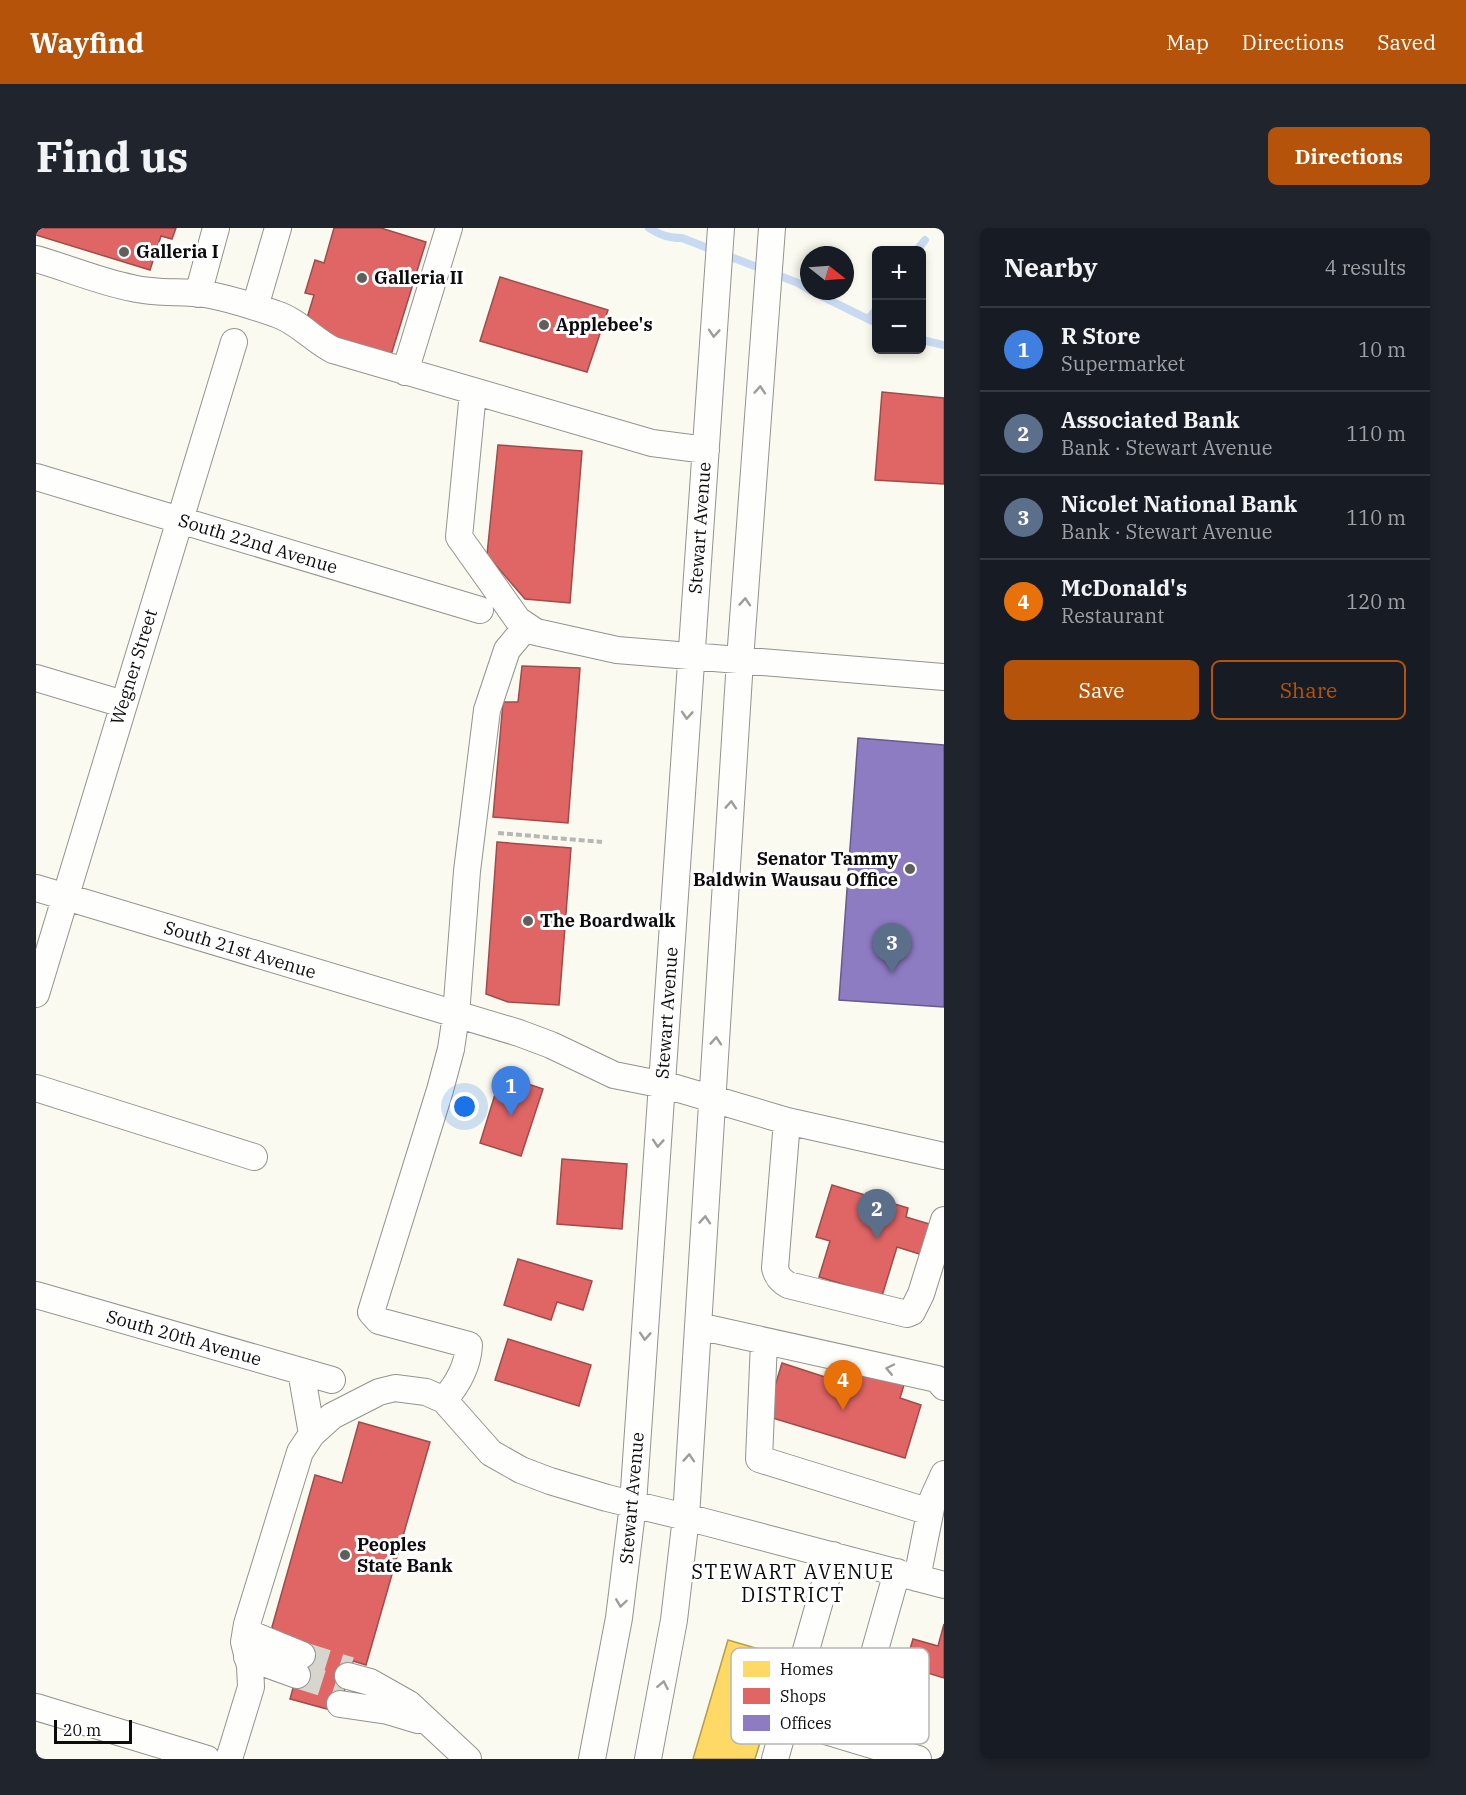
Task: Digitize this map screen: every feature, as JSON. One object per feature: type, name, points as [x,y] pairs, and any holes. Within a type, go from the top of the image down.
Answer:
[{"type":"street","points":[[198,294],[216,228]]},
{"type":"street","points":[[255,307],[278,228]]},
{"type":"street","points":[[405,372],[449,228]]},
{"type":"street","points":[[648,1759],[674,1620],[686,1517],[740,660],[772,228]]},
{"type":"street","name":"Stewart Avenue","points":[[592,1759],[619,1618],[633,1504],[721,233]]},
{"type":"street","points":[[36,259],[131,288],[153,292],[198,294],[255,307],[278,314],[301,326],[317,342],[333,350],[652,443],[706,450]]},
{"type":"street","name":"Wegner Street","points":[[36,993],[234,342]]},
{"type":"street","points":[[473,392],[459,537],[518,620],[526,626],[536,632],[617,650],[944,676]]},
{"type":"street","name":"South 22nd Avenue","points":[[36,477],[480,610]]},
{"type":"street","points":[[444,1400],[452,1391],[468,1359],[469,1346],[379,1321],[371,1312],[451,1049],[450,1013],[487,710],[507,650],[526,626]]},
{"type":"street","points":[[36,678],[123,704]]},
{"type":"street","name":"South 21st Avenue","points":[[36,888],[541,1040],[614,1075],[662,1084],[787,1121],[944,1156]]},
{"type":"street","points":[[36,1088],[254,1157]]},
{"type":"street","points":[[787,1121],[775,1268],[781,1281],[788,1285],[907,1314],[912,1312],[921,1294],[944,1220]]},
{"type":"street","name":"South 20th Avenue","points":[[36,1295],[332,1380]]},
{"type":"street","points":[[698,1326],[938,1379],[944,1387]]},
{"type":"street","points":[[764,1342],[759,1459],[930,1512]]},
{"type":"street","points":[[301,1371],[312,1434]]},
{"type":"street","points":[[229,1759],[251,1687],[247,1651],[300,1452],[312,1434],[332,1416],[379,1392],[395,1388],[426,1392],[444,1400],[484,1446],[511,1465],[550,1481],[944,1585]]},
{"type":"street","points":[[881,1648],[933,1498],[944,1474]]},
{"type":"street","points":[[806,1648],[832,1555]]},
{"type":"street","points":[[247,1651],[298,1670],[247,1651]]},
{"type":"street","points":[[430,1724],[388,1712],[345,1685],[401,1687],[410,1693],[430,1724],[468,1759]]},
{"type":"street","points":[[36,1707],[207,1759]]},
{"type":"street","points":[[775,1759],[779,1744]]},
{"type":"street","points":[[869,1744],[918,1759]]},
{"type":"path","points":[[472,830],[602,842]]},
{"type":"building: Homes","points":[[728,1640],[755,1648],[731,1648],[731,1744],[760,1744],[755,1759],[693,1759]]},
{"type":"building: Shops","name":"Galleria I","points":[[36,228],[176,228],[172,239],[161,236],[150,270],[36,235]]},
{"type":"building: Shops","name":"Galleria II","points":[[334,228],[381,228],[426,242],[391,355],[304,328],[314,295],[305,293],[315,260],[324,263]]},
{"type":"building: Shops","name":"Applebee's","points":[[500,277],[608,310],[587,372],[480,341]]},
{"type":"building: Shops","points":[[882,392],[944,398],[944,484],[875,480]]},
{"type":"building: Shops","points":[[498,445],[582,451],[570,603],[525,599],[487,555]]},
{"type":"building: Shops","points":[[522,666],[580,668],[568,823],[493,817],[503,702],[518,702]]},
{"type":"building: Shops","name":"The Boardwalk","points":[[497,842],[571,848],[559,1005],[508,1002],[486,994]]},
{"type":"building: Shops","points":[[501,1075],[543,1089],[521,1156],[480,1143]]},
{"type":"building: Shops","points":[[562,1159],[627,1164],[622,1229],[557,1224]]},
{"type":"building: Shops","points":[[832,1185],[908,1208],[906,1217],[936,1226],[926,1256],[897,1247],[882,1296],[819,1277],[830,1241],[816,1237]]},
{"type":"building: Shops","points":[[518,1259],[592,1281],[583,1310],[557,1302],[551,1320],[504,1305]]},
{"type":"building: Shops","points":[[508,1339],[591,1365],[579,1406],[495,1380]]},
{"type":"building: Shops","points":[[782,1363],[828,1378],[832,1363],[904,1385],[900,1398],[921,1405],[905,1458],[766,1416]]},
{"type":"building: Shops","name":"Peoples State Bank","points":[[359,1422],[430,1442],[366,1665],[353,1661],[338,1712],[290,1699],[304,1648],[281,1641],[272,1627],[315,1475],[342,1483]]},
{"type":"building: Shops","points":[[944,1624],[944,1678],[929,1673],[929,1648],[910,1648],[913,1639],[938,1646]]},
{"type":"building: Offices","points":[[858,738],[944,745],[944,1007],[839,1000]]},
{"type":"waterway","points":[[649,228],[664,236],[682,238],[800,284]]},
{"type":"waterway","points":[[920,246],[925,240]]},
{"type":"waterway","points":[[829,300],[872,321]]},
{"type":"waterway","points":[[868,319],[872,314]]},
{"type":"waterway","points":[[926,341],[944,345]]},
{"type":"tunnel","points":[[302,1655],[350,1670]]},
{"type":"tunnel","points":[[297,1675],[344,1690]]},
{"type":"place","name":"Galleria I","points":[[124,252]]},
{"type":"place","name":"Galleria II","points":[[362,278]]},
{"type":"place","name":"Applebee's","points":[[544,325]]},
{"type":"place","name":"Senator Tammy Baldwin Wausau Office","points":[[910,869]]},
{"type":"place","name":"The Boardwalk","points":[[528,921]]},
{"type":"place","name":"Nicolet National Bank","points":[[892,973]]},
{"type":"place","name":"R Store","points":[[511,1116]]},
{"type":"place","name":"Associated Bank","points":[[877,1239]]},
{"type":"place","name":"McDonald's","points":[[843,1410]]},
{"type":"place","name":"Peoples State Bank","points":[[345,1555]]},
{"type":"district","name":"STEWART AVENUE DISTRICT","points":[[793,1584]]}]
